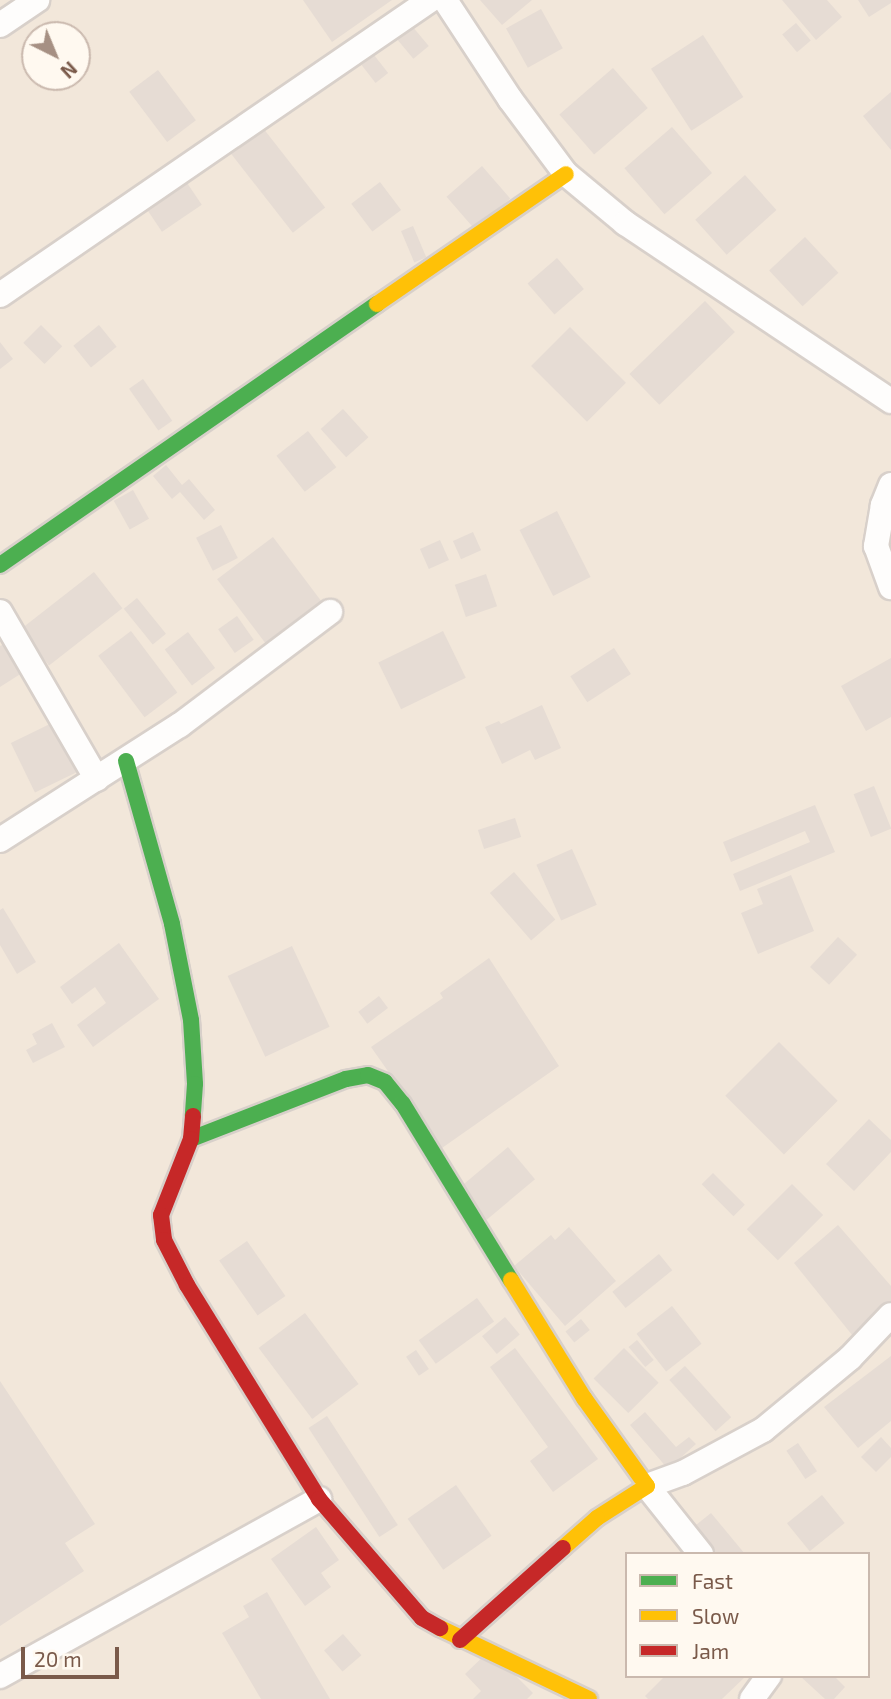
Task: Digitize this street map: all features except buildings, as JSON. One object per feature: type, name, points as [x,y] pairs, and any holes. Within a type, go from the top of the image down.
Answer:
[{"type":"street","points":[[0,25],[37,0]]},
{"type":"street","points":[[0,295],[430,0]]},
{"type":"street","points":[[445,0],[510,99],[566,174],[625,223],[891,401]]},
{"type":"street","points":[[0,565],[566,174]]},
{"type":"street","points":[[891,485],[883,505],[876,546],[891,587]]},
{"type":"street","points":[[0,612],[97,779]]},
{"type":"street","points":[[0,840],[180,726],[330,612]]},
{"type":"street","points":[[126,761],[172,924],[191,1020],[195,1084],[191,1139],[161,1215],[164,1240],[187,1285],[319,1499],[422,1618],[460,1640],[589,1699]]},
{"type":"street","points":[[191,1139],[346,1079],[368,1075],[385,1082],[403,1104],[584,1398],[647,1486],[699,1552]]},
{"type":"street","points":[[460,1640],[597,1518],[647,1486],[683,1473],[763,1430],[850,1358],[891,1315]]},
{"type":"street","points":[[0,1676],[319,1499]]},
{"type":"street","points":[[752,1699],[768,1678]]},
{"type":"shaded area","points":[[0,0],[891,0],[891,1699],[0,1699]]},
{"type":"traffic: fast","points":[[0,565],[377,304]]},
{"type":"traffic: fast","points":[[126,761],[172,924],[191,1020],[195,1084],[193,1116]]},
{"type":"traffic: fast","points":[[191,1139],[346,1079],[368,1075],[385,1082],[403,1104],[511,1280]]},
{"type":"traffic: slow","points":[[377,304],[566,174]]},
{"type":"traffic: slow","points":[[511,1280],[584,1398],[647,1486],[597,1518],[563,1548]]},
{"type":"traffic: slow","points":[[440,1628],[589,1699]]},
{"type":"traffic: jam","points":[[193,1116],[191,1139],[161,1215],[164,1240],[187,1285],[319,1499],[422,1618],[440,1628]]},
{"type":"traffic: jam","points":[[460,1640],[563,1548]]}]
